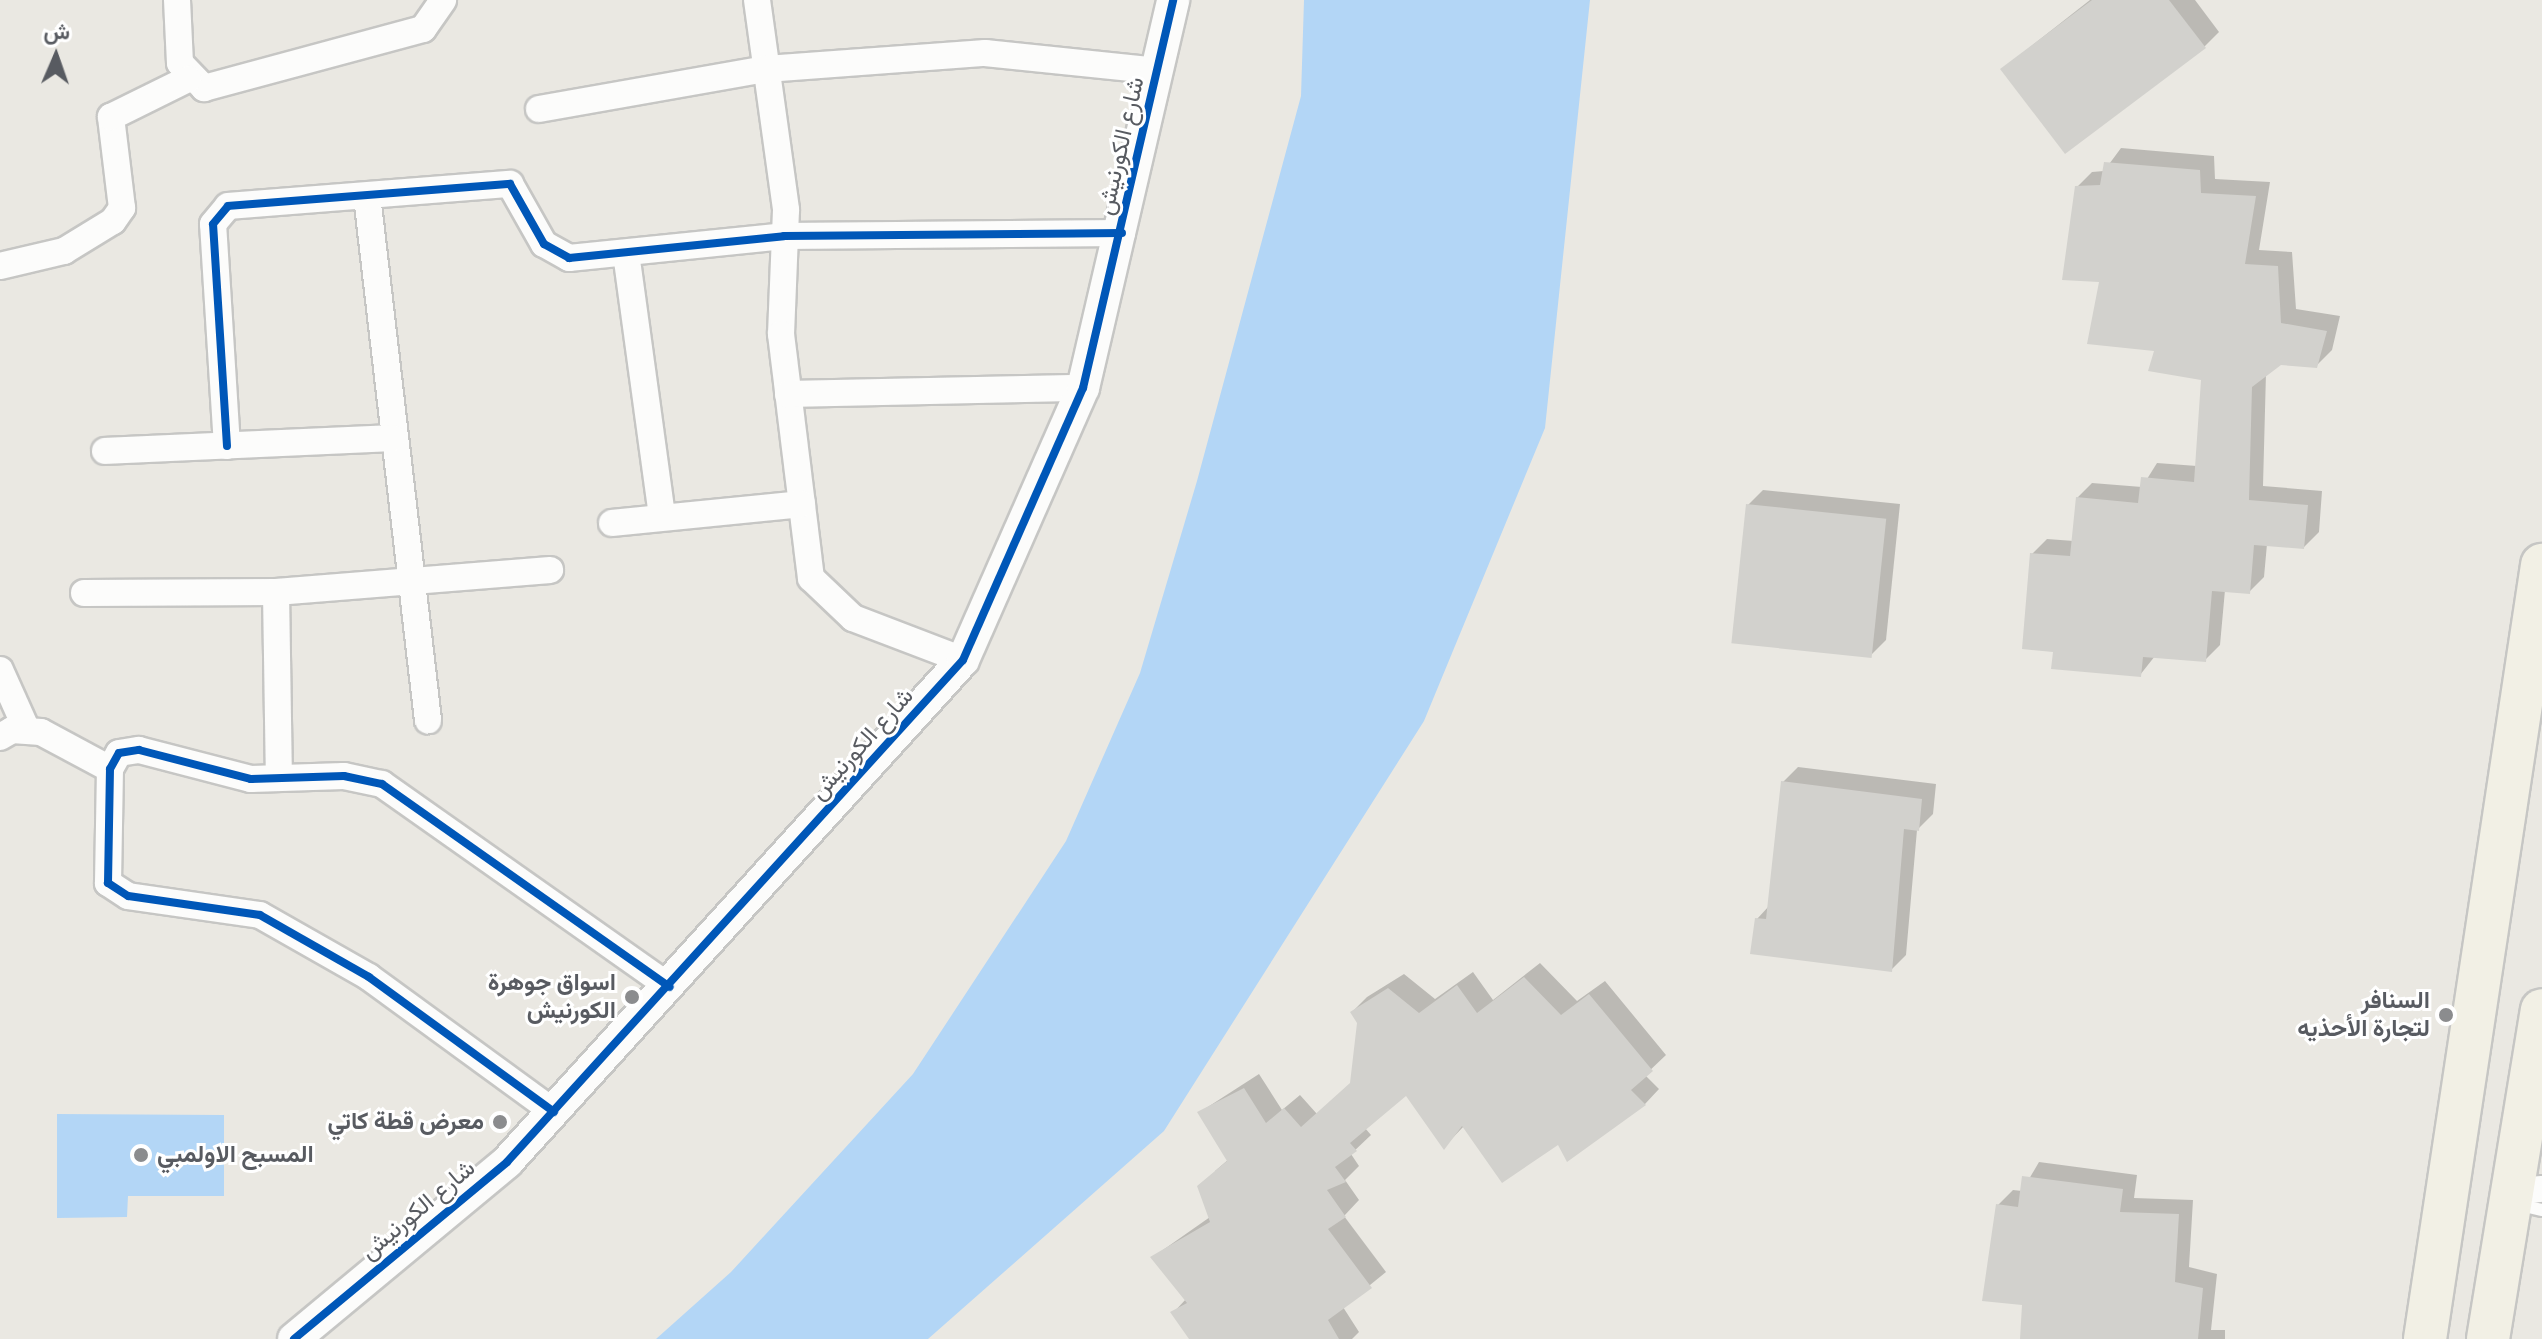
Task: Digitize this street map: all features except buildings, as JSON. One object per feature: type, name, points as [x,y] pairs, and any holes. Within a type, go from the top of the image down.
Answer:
[{"type":"main road","points":[[2425,1339],[2462,1127],[2542,565]]},
{"type":"main road","points":[[2488,1339],[2525,1206],[2526,1142],[2542,1010]]},
{"type":"main road","points":[[2462,1127],[2474,1161],[2489,1168],[2504,1166],[2526,1142]]},
{"type":"main road","points":[[2447,1223],[2481,1207],[2501,1217],[2525,1206]]},
{"type":"street","points":[[177,0],[180,63],[188,79],[204,88],[423,29],[443,0]]},
{"type":"street","points":[[757,0],[784,236],[788,394],[811,578],[826,598],[853,618],[963,660]]},
{"type":"street","name":"شارع الكورنيش","points":[[294,1339],[507,1162],[670,987],[963,660],[1083,388],[1122,233],[1173,0]]},
{"type":"street","points":[[539,109],[766,69],[985,53],[1158,71]]},
{"type":"street","points":[[0,266],[64,251],[113,221],[122,208],[111,117],[188,79]]},
{"type":"street","points":[[227,446],[216,212],[510,184],[553,252],[626,253],[784,236],[1122,233]]},
{"type":"street","points":[[367,196],[392,438],[428,720]]},
{"type":"street","points":[[626,253],[662,517]]},
{"type":"street","points":[[788,394],[1083,388]]},
{"type":"street","points":[[105,451],[392,438]]},
{"type":"street","points":[[612,523],[802,504]]},
{"type":"street","points":[[84,593],[276,592],[550,570]]},
{"type":"street","points":[[276,592],[279,776]]},
{"type":"street","points":[[0,670],[26,728],[110,769]]},
{"type":"street","points":[[0,737],[26,728]]},
{"type":"street","points":[[554,1112],[369,977],[260,915],[128,896],[108,883],[110,769],[119,753],[139,750],[251,779],[279,776],[382,784],[670,987]]},
{"type":"water","points":[[1304,0],[1590,0],[1545,428],[1424,721],[1164,1131],[928,1339],[656,1339],[731,1272],[913,1074],[1066,841],[1140,673],[1197,481],[1301,96]]},
{"type":"water","name":"المسبح الاولمبي","points":[[57,1114],[224,1115],[224,1196],[128,1196],[127,1217],[57,1218]]},
{"type":"cycle path","points":[[294,1339],[507,1162],[963,660],[1083,388],[1173,0]]},
{"type":"cycle path","points":[[227,446],[213,224],[228,206],[510,184],[544,244],[569,258],[784,236],[1122,233]]},
{"type":"cycle path","points":[[554,1112],[369,977],[260,915],[128,896],[108,883],[110,769],[119,753],[139,750],[251,779],[344,776],[382,784],[670,987]]},
{"type":"place","name":"اسواق جوهرة الكورنيش","points":[[632,997]]},
{"type":"place","name":"السنافر لتجارة الأحذيه","points":[[2446,1015]]},
{"type":"place","name":"معرض قطة كاتي","points":[[500,1122]]},
{"type":"place","name":"المسبح الاولمبي","points":[[141,1155]]}]
